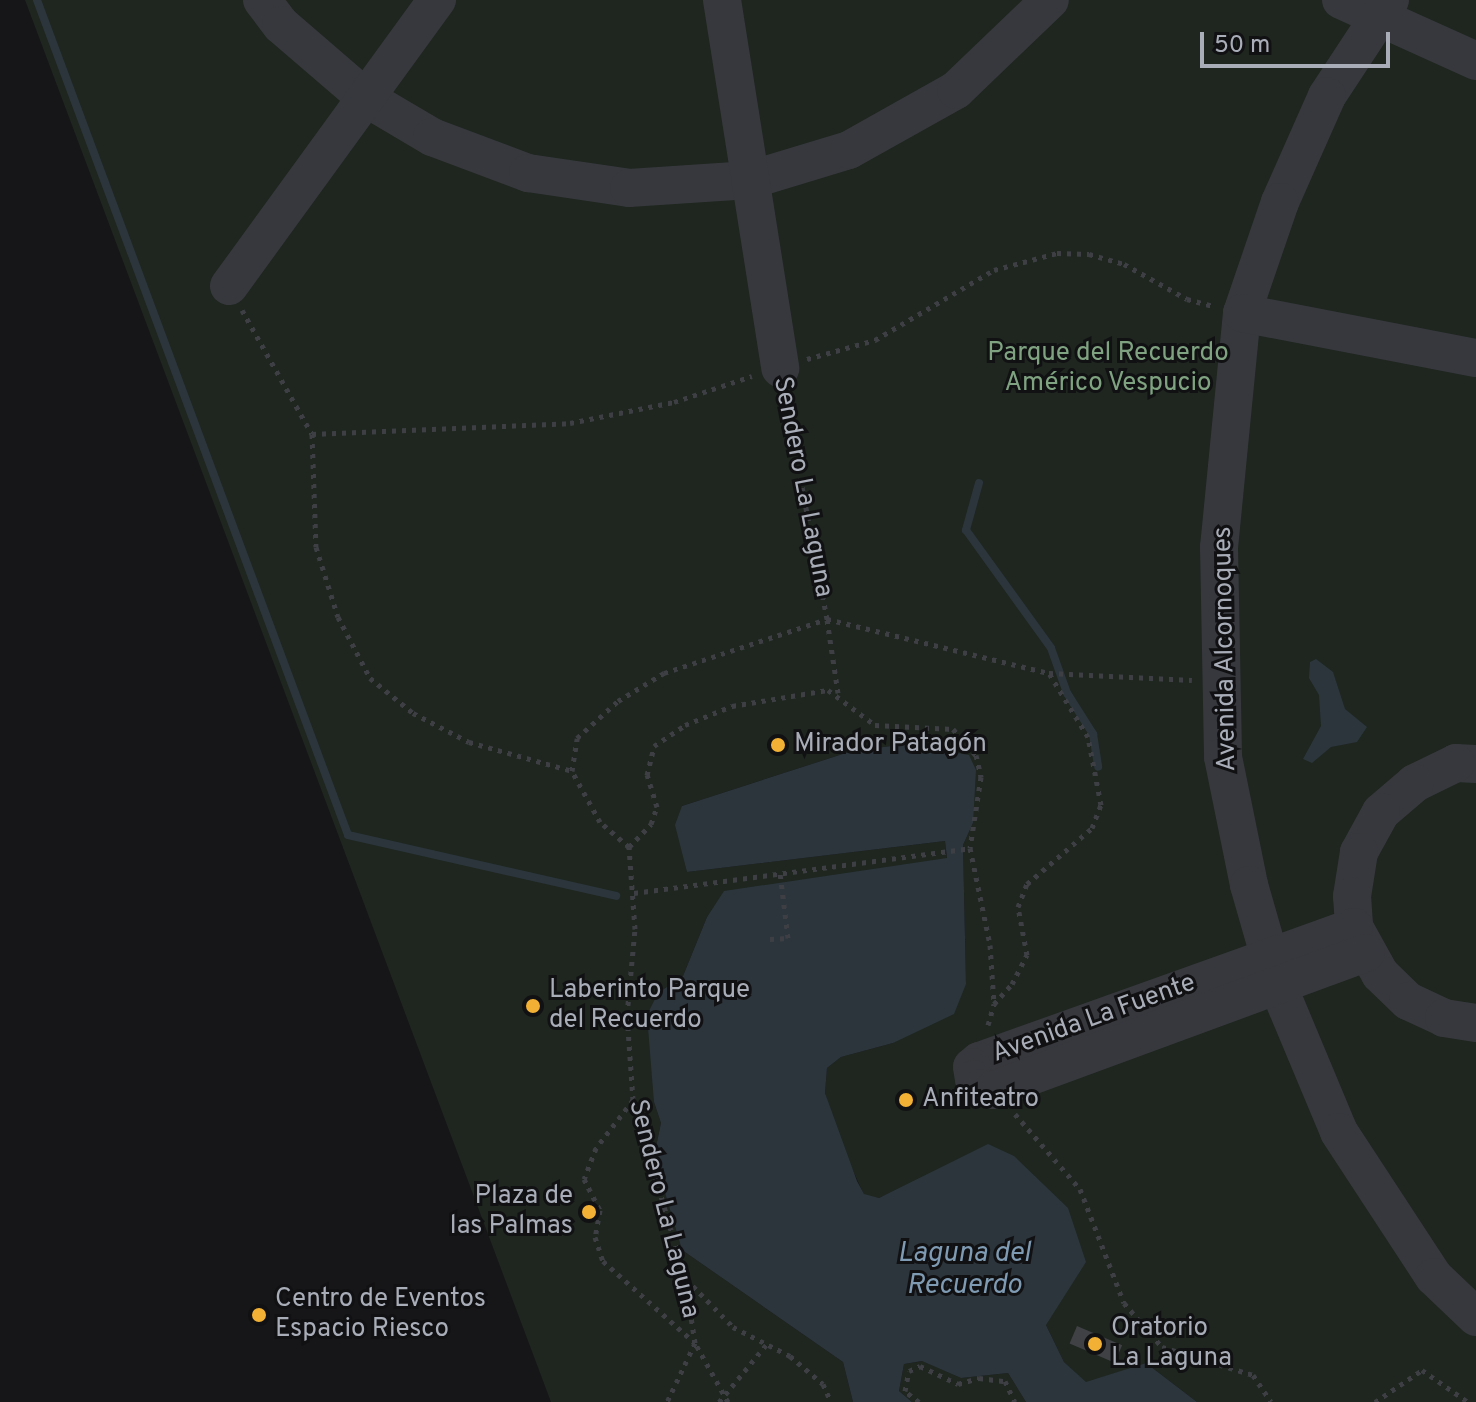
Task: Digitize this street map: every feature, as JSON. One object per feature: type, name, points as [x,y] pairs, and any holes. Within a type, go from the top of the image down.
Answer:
[{"type":"lane","points":[[262,0],[281,25],[366,98],[432,137],[528,173],[629,188],[750,180],[849,150],[956,90],[1050,0]]},
{"type":"lane","points":[[229,286],[437,0]]},
{"type":"lane","name":"Sendero La Laguna","points":[[722,0],[780,368]]},
{"type":"lane","points":[[1341,0],[1384,8],[1476,61]]},
{"type":"lane","name":"Avenida Alcornoques","points":[[1384,8],[1327,96],[1280,202],[1242,313],[1219,547],[1223,757],[1274,971],[1339,1132],[1434,1277],[1476,1317]]},
{"type":"lane","points":[[1242,313],[1476,358]]},
{"type":"lane","points":[[1476,764],[1456,763],[1415,783],[1381,812],[1359,852],[1352,896],[1360,940],[1408,1001],[1444,1018],[1476,1023]]},
{"type":"lane","name":"Avenida La Fuente","points":[[986,1075],[1360,940]]},
{"type":"path","points":[[312,434],[570,423],[674,402],[875,340],[994,270],[1057,253],[1089,254],[1124,264],[1187,299],[1242,313]]},
{"type":"path","points":[[229,286],[312,434],[316,547],[338,617],[370,678],[413,713],[469,742],[572,771],[600,822],[629,847],[651,824],[657,807],[647,775],[654,746],[685,725],[732,706],[828,690],[838,694],[875,725],[953,729],[967,743],[981,777],[970,848],[990,945],[994,1004],[986,1075],[1080,1189],[1124,1303],[1162,1347],[1253,1375],[1271,1402]]},
{"type":"path","name":"Sendero La Laguna","points":[[572,771],[577,738],[618,701],[664,673],[827,619],[780,368]]},
{"type":"path","points":[[838,694],[827,619],[1050,673],[1222,682]]},
{"type":"path","points":[[994,1004],[1012,984],[1027,955],[1018,907],[1027,884],[1092,828],[1101,805],[1088,737],[1050,673]]},
{"type":"path","name":"Sendero La Laguna","points":[[629,847],[634,893],[627,1015],[633,1100],[685,1278],[695,1343],[727,1399]]},
{"type":"path","points":[[634,893],[970,848]]},
{"type":"path","points":[[770,939],[788,938],[780,873]]},
{"type":"path","points":[[633,1100],[596,1148],[584,1179],[600,1210],[595,1237],[603,1261],[695,1343],[667,1391],[667,1402]]},
{"type":"path","points":[[685,1278],[733,1327],[790,1356],[823,1384],[831,1402]]},
{"type":"path","points":[[719,1402],[727,1399],[744,1365],[766,1345]]},
{"type":"path","points":[[919,1402],[905,1391],[909,1371],[920,1366],[958,1384],[979,1378],[1005,1381],[1015,1402]]},
{"type":"path","points":[[1375,1402],[1422,1370],[1468,1402]]},
{"type":"green space","name":"Parque del Recuerdo Américo Vespucio","points":[[25,0],[1476,0],[1476,1402],[1197,1402],[1146,1363],[1086,1383],[1064,1362],[1046,1325],[936,1174],[879,1198],[864,1195],[838,1137],[825,1093],[827,1068],[841,1057],[893,1043],[966,984],[963,845],[973,823],[907,744],[852,751],[682,806],[687,872],[945,841],[947,859],[724,892],[707,917],[683,976],[658,993],[654,1102],[661,1123],[654,1156],[682,1250],[843,1362],[853,1402],[551,1402]]},
{"type":"green space","points":[[923,1361],[961,1378],[1008,1373],[1026,1402],[912,1402],[899,1391],[904,1364]]},
{"type":"water","points":[[1316,659],[1333,672],[1345,709],[1367,727],[1357,742],[1331,747],[1312,763],[1303,759],[1321,726],[1319,695],[1309,678],[1310,662]]},
{"type":"water","name":"Laguna del Recuerdo","points":[[907,744],[969,755],[976,770],[973,823],[963,845],[966,984],[954,1014],[893,1043],[841,1057],[827,1068],[825,1093],[857,1181],[864,1194],[879,1198],[988,1144],[1014,1156],[1068,1208],[1086,1262],[1046,1325],[1064,1362],[1086,1382],[1146,1363],[1197,1402],[1026,1402],[1008,1373],[961,1378],[922,1361],[904,1364],[899,1391],[912,1402],[853,1402],[843,1362],[682,1250],[654,1156],[661,1123],[654,1102],[647,1015],[658,993],[683,976],[707,917],[724,891],[947,858],[945,841],[687,872],[675,825],[682,806],[852,751]]},
{"type":"building","name":"Oratorio La Laguna","points":[[1077,1326],[1122,1345],[1115,1363],[1070,1343]]},
{"type":"waterway","points":[[37,0],[348,835],[616,896]]},
{"type":"waterway","points":[[979,483],[966,530],[1051,648],[1067,693],[1093,734],[1098,767]]},
{"type":"place","name":"Mirador Patagón","points":[[778,745]]},
{"type":"place","name":"Laberinto Parque del Recuerdo","points":[[533,1006]]},
{"type":"place","name":"Anfiteatro","points":[[906,1100]]},
{"type":"place","name":"Plaza de las Palmas","points":[[589,1212]]},
{"type":"place","name":"Centro de Eventos Espacio Riesco","points":[[259,1315]]},
{"type":"place","name":"Oratorio La Laguna","points":[[1095,1344]]}]
